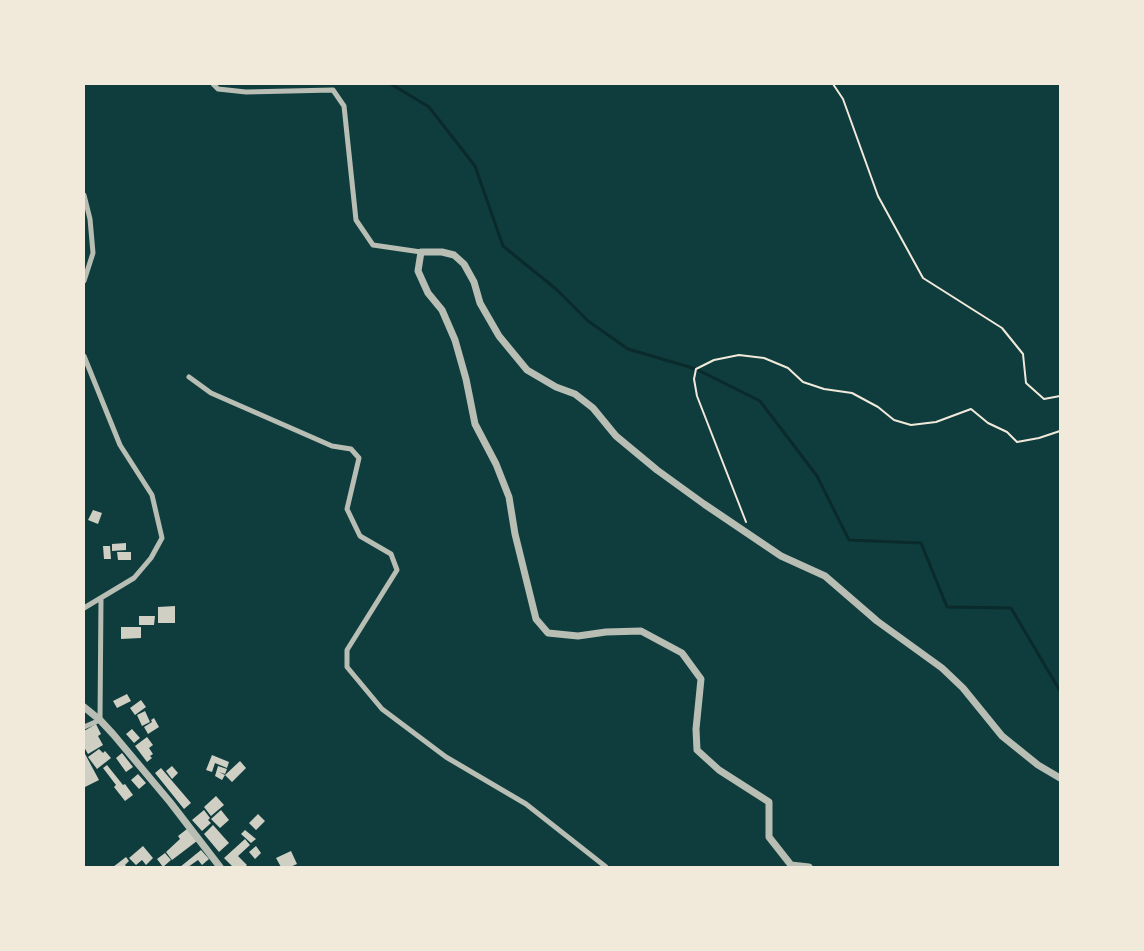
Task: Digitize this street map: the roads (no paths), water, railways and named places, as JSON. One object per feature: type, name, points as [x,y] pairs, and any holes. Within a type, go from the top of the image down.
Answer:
[{"type":"street","points":[[213,84],[218,89],[246,92],[332,90],[344,106],[356,220],[373,245],[421,252],[442,252],[454,255],[464,264],[474,282],[480,303],[499,336],[528,370],[556,387],[575,394],[593,408],[616,436],[657,470],[752,536],[781,556],[825,576],[877,621],[942,668],[963,688],[1002,736],[1038,766],[1060,778]]},
{"type":"street","points":[[84,196],[90,219],[93,253],[84,282]]},
{"type":"street","points":[[421,252],[418,271],[428,293],[442,310],[455,340],[466,379],[475,424],[496,464],[509,497],[515,534],[536,619],[548,633],[578,636],[606,632],[641,631],[682,654],[701,679],[696,729],[697,750],[718,770],[769,802],[769,837],[791,865],[809,867]]},
{"type":"street","points":[[84,356],[120,445],[152,495],[162,538],[151,558],[134,578],[84,608]]},
{"type":"street","points":[[189,376],[211,393],[332,446],[351,449],[359,458],[347,509],[360,536],[391,554],[397,570],[347,650],[347,667],[382,709],[446,757],[526,804],[606,867]]},
{"type":"street","points":[[100,720],[101,598]]},
{"type":"street","points":[[84,707],[113,734],[170,802],[220,867]]},
{"type":"street","points":[[84,727],[100,720]]},
{"type":"waterway","points":[[391,84],[429,107],[475,166],[503,246],[556,289],[588,321],[628,349],[696,369],[760,401],[817,476],[849,540],[921,543],[947,607],[1011,608],[1060,691]]}]
